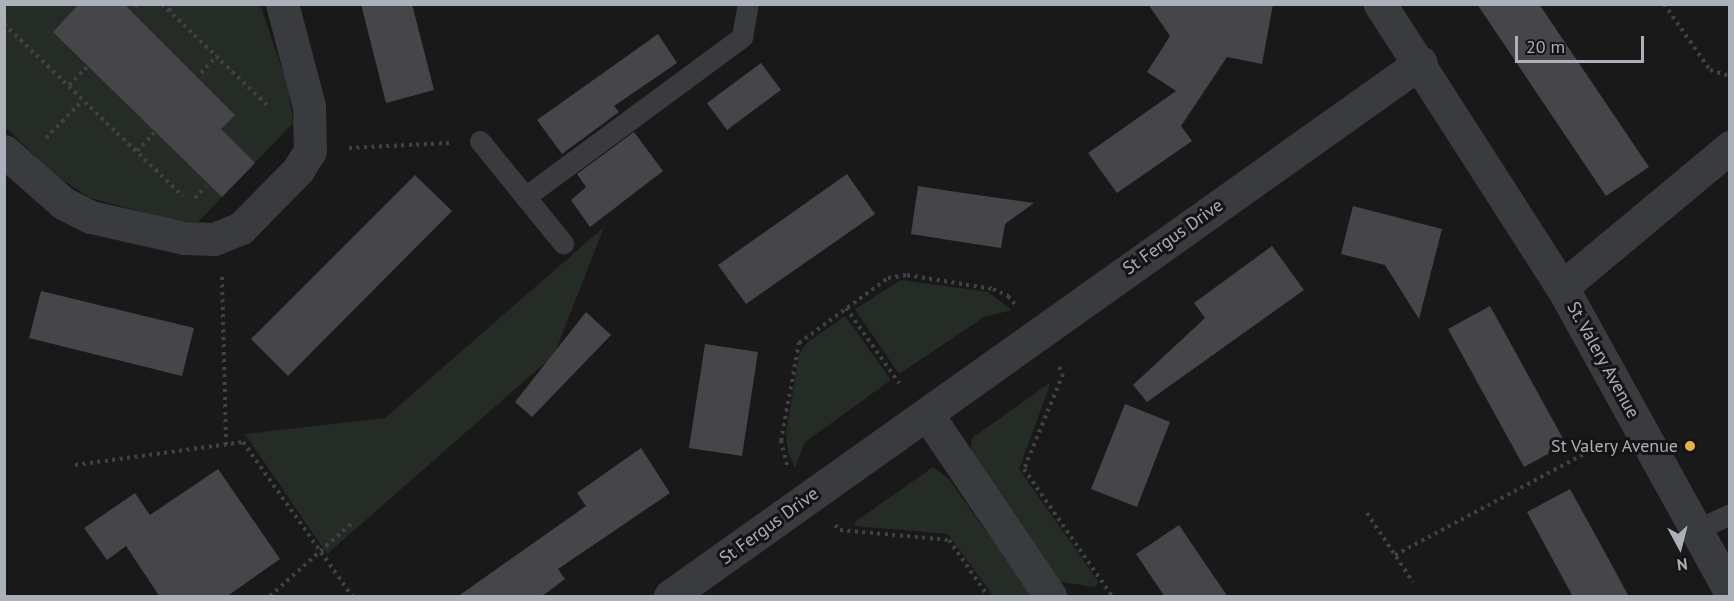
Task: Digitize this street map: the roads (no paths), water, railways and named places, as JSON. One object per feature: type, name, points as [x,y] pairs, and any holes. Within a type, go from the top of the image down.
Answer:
[{"type":"street","points":[[4,151],[63,202],[91,217],[184,238],[214,239],[241,228],[298,170],[310,150],[309,106],[282,4]]},
{"type":"street","name":"St. Valery Avenue","points":[[1380,4],[1420,62],[1562,287],[1730,591]]},
{"type":"street","name":"St Fergus Drive","points":[[670,597],[1420,62]]},
{"type":"street","name":"St. Valery Avenue","points":[[1562,287],[1730,147]]},
{"type":"street","points":[[927,414],[1050,597]]},
{"type":"lane","points":[[525,196],[742,37],[748,4]]},
{"type":"lane","points":[[480,141],[563,243]]},
{"type":"lane","points":[[1696,530],[1730,514]]},
{"type":"place","name":"St Valery Avenue","points":[[1690,446]]}]
